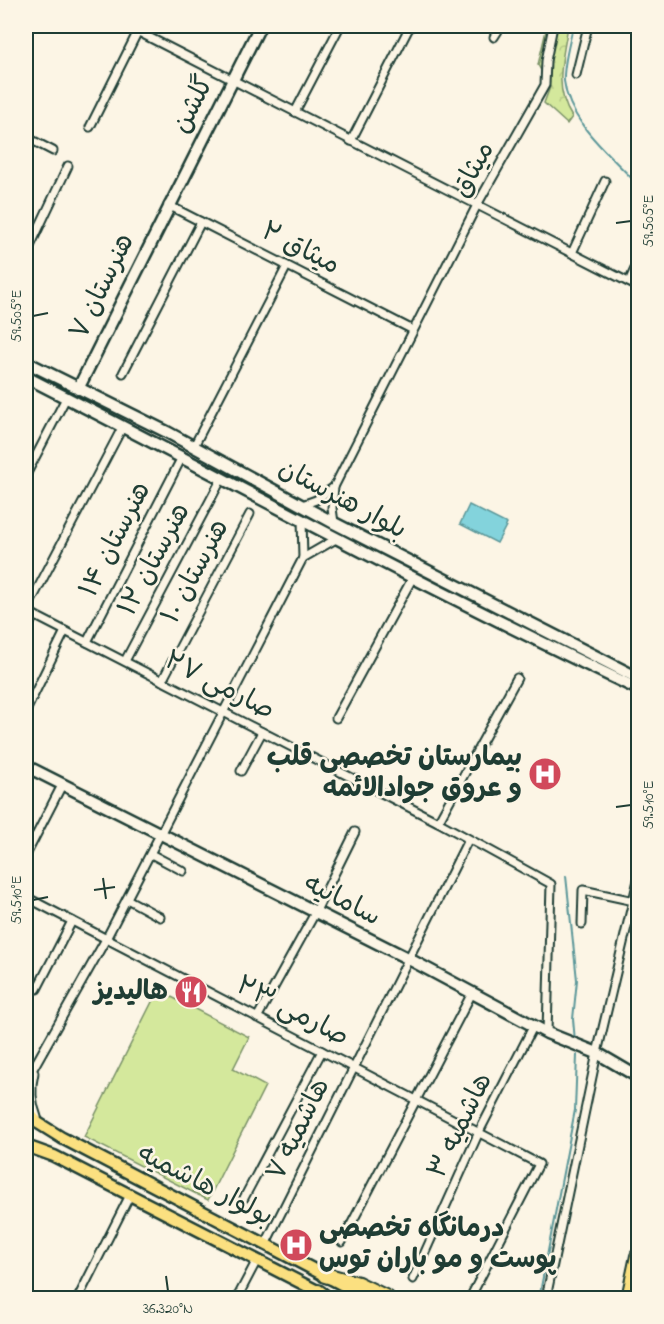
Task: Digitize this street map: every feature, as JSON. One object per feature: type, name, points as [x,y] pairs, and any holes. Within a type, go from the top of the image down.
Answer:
[{"type":"highway","points":[[629,1299],[639,1256]]},
{"type":"highway","points":[[325,1275],[358,1284],[387,1299]]},
{"type":"main road","name":"گلشن","points":[[168,205],[260,26]]},
{"type":"main road","name":"هنرستان ۷","points":[[78,389],[168,205]]},
{"type":"main road","name":"بلوار هنرستان","points":[[26,362],[167,432],[334,523],[639,678]]},
{"type":"main road","name":"بلوار هنرستان","points":[[26,377],[161,445],[390,566],[639,689]]},
{"type":"main road","points":[[161,445],[167,432]]},
{"type":"main road","points":[[390,566],[397,554]]},
{"type":"main road","name":"سامانیه","points":[[26,766],[407,958],[547,1033],[597,1053],[639,1077]]},
{"type":"main road","name":"بولوار هاشمیه","points":[[30,1115],[62,1138],[266,1243],[368,1299]]},
{"type":"main road","name":"بولوار هاشمیه","points":[[26,1147],[54,1156],[331,1299]]},
{"type":"street","points":[[127,26],[639,287]]},
{"type":"street","points":[[295,112],[340,26]]},
{"type":"street","points":[[351,141],[410,26]]},
{"type":"street","points":[[495,38],[501,26]]},
{"type":"street","name":"میثاق","points":[[334,487],[477,205],[545,85],[546,61],[553,26]]},
{"type":"street","points":[[576,75],[588,26]]},
{"type":"street","points":[[90,127],[138,31]]},
{"type":"street","points":[[26,136],[53,151]]},
{"type":"street","points":[[26,255],[69,166]]},
{"type":"street","points":[[572,253],[605,181]]},
{"type":"street","name":"میثاق ۲","points":[[168,205],[412,330]]},
{"type":"street","points":[[123,373],[201,222]]},
{"type":"street","points":[[629,282],[639,262]]},
{"type":"street","points":[[194,446],[287,266]]},
{"type":"street","points":[[26,475],[66,398]]},
{"type":"street","points":[[26,630],[29,612],[123,426]]},
{"type":"street","name":"هنرستان ۱۴","points":[[87,642],[182,457]]},
{"type":"street","name":"هنرستان ۱۲","points":[[125,662],[222,478]]},
{"type":"street","points":[[302,506],[316,501],[334,487]]},
{"type":"street","points":[[334,487],[332,508],[334,523]]},
{"type":"street","name":"هنرستان ۱۰","points":[[162,681],[250,514]]},
{"type":"street","points":[[26,1081],[36,1067],[106,939],[303,558],[302,519]]},
{"type":"street","points":[[303,558],[336,538]]},
{"type":"street","points":[[336,718],[413,577]]},
{"type":"street","name":"صارمی ۲۷","points":[[29,612],[438,822],[551,884],[547,1033]]},
{"type":"street","points":[[26,711],[65,631]]},
{"type":"street","points":[[438,822],[517,678]]},
{"type":"street","points":[[241,771],[262,732]]},
{"type":"street","points":[[26,855],[62,785]]},
{"type":"street","points":[[257,1018],[315,913],[355,832]]},
{"type":"street","name":"هاشمیه ۷","points":[[266,1243],[468,840]]},
{"type":"street","points":[[150,854],[183,871]]},
{"type":"street","points":[[546,1299],[597,1053],[639,880]]},
{"type":"street","points":[[582,924],[583,890],[634,900]]},
{"type":"street","name":"صارمی ۲۳","points":[[26,897],[539,1164],[470,1299]]},
{"type":"street","points":[[127,899],[160,917]]},
{"type":"street","points":[[37,989],[72,921]]},
{"type":"street","points":[[342,1242],[472,993]]},
{"type":"street","name":"هاشمیه ۳","points":[[413,1279],[479,1132],[534,1026]]},
{"type":"street","points":[[244,1198],[321,1051]]},
{"type":"street","points":[[30,1115],[36,1067]]},
{"type":"street","points":[[78,1299],[130,1195]]},
{"type":"street","points":[[237,1299],[257,1260]]},
{"type":"green space","points":[[547,26],[568,26],[561,72],[563,95],[572,117],[567,124],[544,103],[550,87],[538,65]]},
{"type":"green space","points":[[158,990],[249,1037],[233,1069],[265,1086],[208,1200],[84,1137]]},
{"type":"water","points":[[469,505],[507,524],[497,543],[460,524]]},
{"type":"waterway","points":[[573,26],[564,74],[568,97],[582,125],[638,185]]},
{"type":"waterway","points":[[566,876],[577,980],[573,1019],[575,1041]]},
{"type":"waterway","points":[[539,1298],[575,1110],[577,1055]]},
{"type":"place","name":"بیمارستان تخصصی قلب و عروق جوادالائمه","points":[[545,774]]},
{"type":"place","name":"هالیدیز","points":[[191,992]]},
{"type":"place","name":"درمانگاه تخصصی پوست و مو باران توس","points":[[296,1245]]}]
